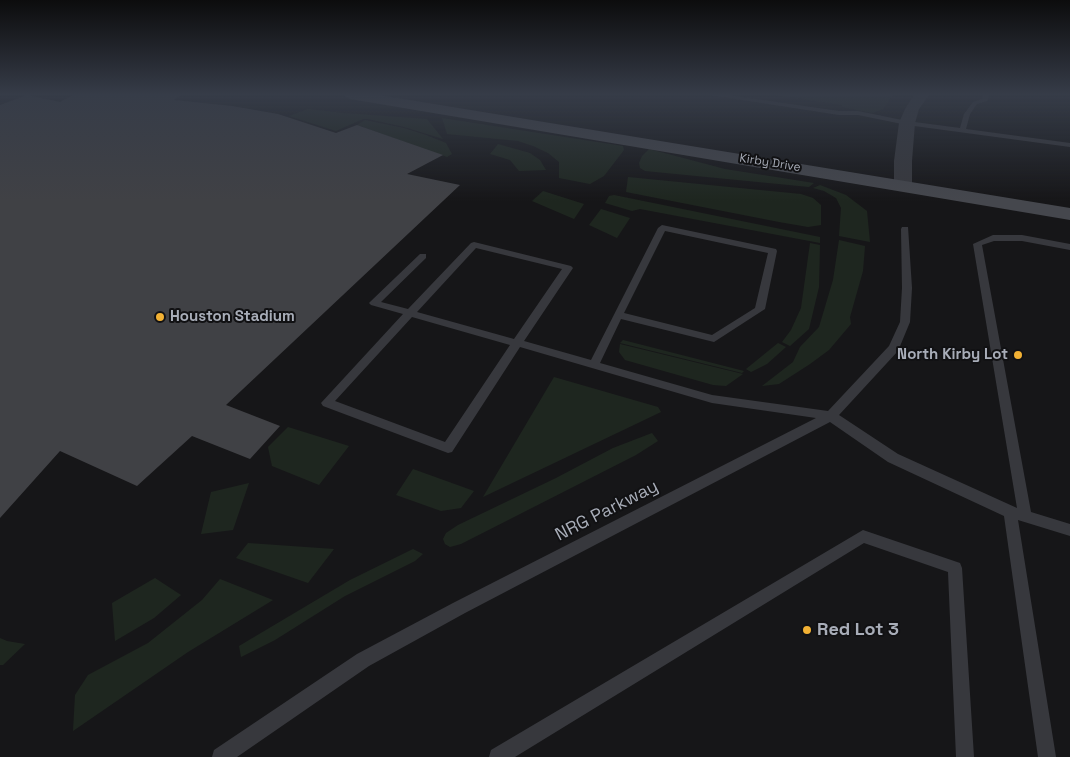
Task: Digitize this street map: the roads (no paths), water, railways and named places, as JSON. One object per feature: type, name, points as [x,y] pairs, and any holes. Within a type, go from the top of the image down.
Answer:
[{"type":"main road","name":"Kirby Drive","points":[[598,130],[903,179],[1070,199]]},
{"type":"main road","name":"Kirby Drive","points":[[903,179],[1070,214]]},
{"type":"street","points":[[903,179],[906,130]]},
{"type":"lane","points":[[957,130],[1070,145]]},
{"type":"lane","points":[[594,365],[618,315],[662,228],[774,251],[760,309],[714,339],[618,315]]},
{"type":"lane","name":"NRG Parkway","points":[[221,757],[363,660],[459,608],[831,416],[894,348],[906,322],[905,229]]},
{"type":"lane","points":[[1047,757],[1018,514],[977,244],[993,238],[1022,238],[1070,248]]},
{"type":"lane","points":[[474,245],[568,268],[448,448],[326,403],[410,313],[474,245]]},
{"type":"lane","points":[[423,256],[374,303],[712,400],[831,416],[893,458],[1018,514],[1070,530]]},
{"type":"lane","points":[[498,757],[863,536],[955,568],[964,757]]},
{"type":"place","name":"Houston Stadium","points":[[160,317]]},
{"type":"place","name":"North Kirby Lot","points":[[1018,355]]},
{"type":"place","name":"Red Lot 3","points":[[807,630]]}]
